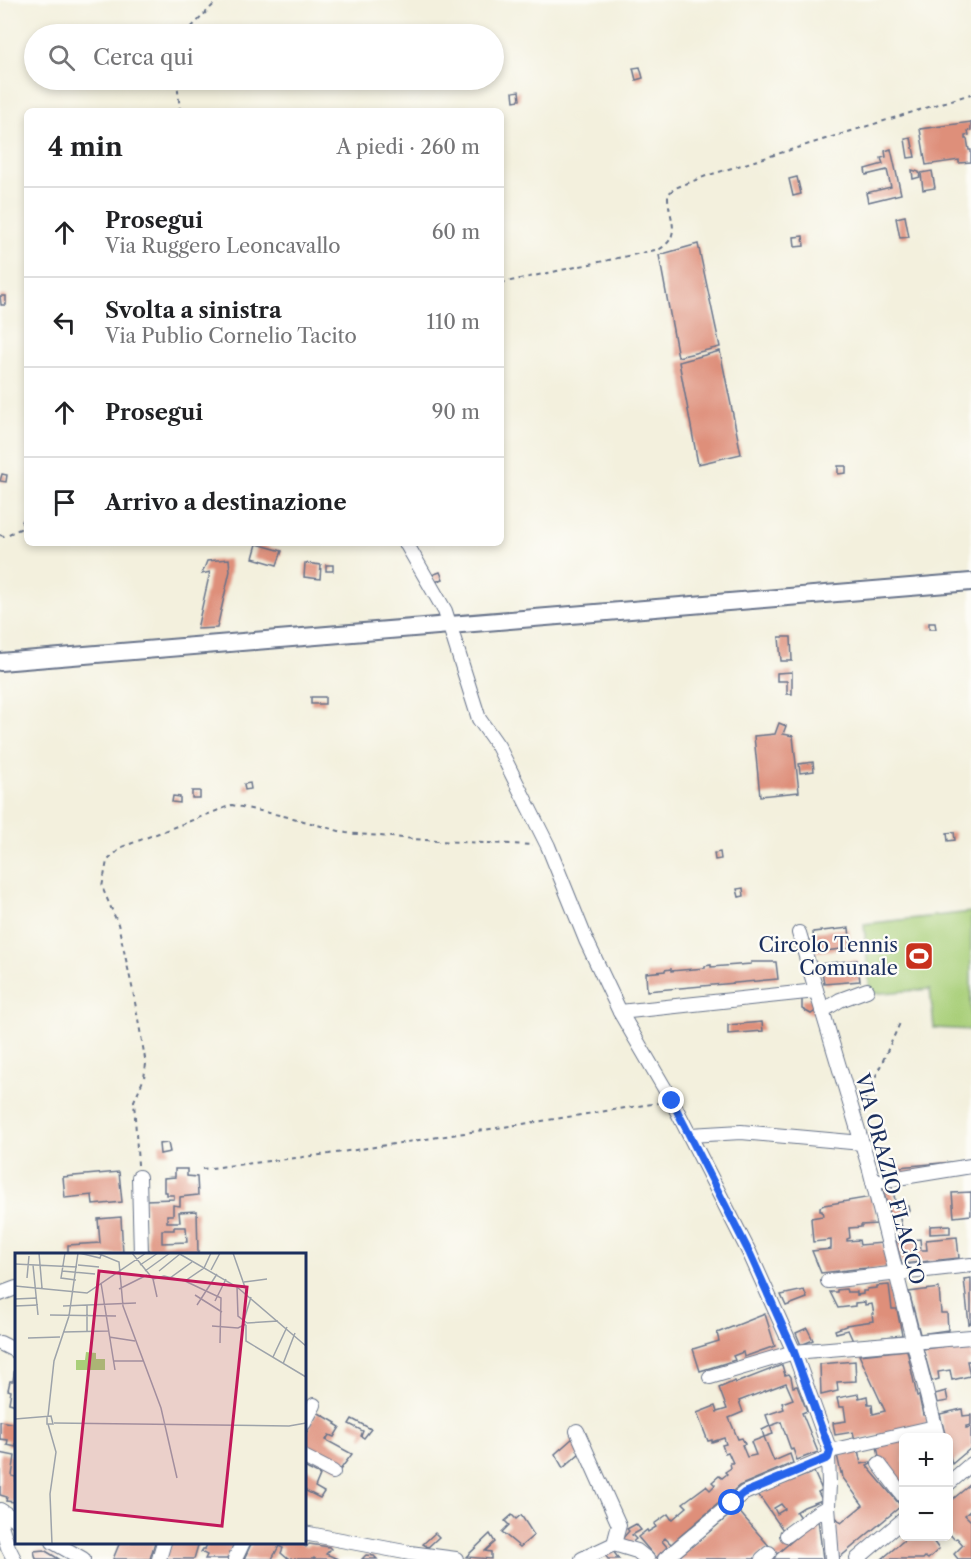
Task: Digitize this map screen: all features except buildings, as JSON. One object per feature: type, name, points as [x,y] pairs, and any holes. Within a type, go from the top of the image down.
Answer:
[{"type":"main road","points":[[0,662],[971,582]]},
{"type":"street","points":[[408,546],[445,611],[479,719],[498,746],[548,846],[586,940],[620,1012],[690,1135],[750,1254],[794,1352],[829,1455],[828,1507],[832,1559]]},
{"type":"street","name":"VIA ORAZIO FLACCO","points":[[799,933],[873,1182],[937,1432]]},
{"type":"street","points":[[822,1011],[840,1000],[867,990]]},
{"type":"street","points":[[620,1012],[816,991]]},
{"type":"street","points":[[690,1135],[741,1132],[862,1143]]},
{"type":"street","points":[[873,1182],[971,1166]]},
{"type":"street","points":[[139,1177],[141,1253]]},
{"type":"street","points":[[828,1281],[971,1265]]},
{"type":"street","points":[[0,1294],[15,1288]]},
{"type":"street","points":[[710,1377],[794,1352],[971,1337]]},
{"type":"street","points":[[0,1345],[15,1351]]},
{"type":"street","points":[[306,1419],[314,1405]]},
{"type":"street","points":[[577,1431],[619,1525],[615,1544]]},
{"type":"street","points":[[665,1559],[744,1493],[829,1455],[937,1432]]},
{"type":"street","points":[[306,1458],[333,1472]]},
{"type":"street","points":[[879,1464],[899,1492]]},
{"type":"street","points":[[953,1478],[971,1464]]},
{"type":"street","points":[[787,1535],[828,1507]]},
{"type":"street","points":[[0,1510],[15,1519]]},
{"type":"street","points":[[0,1522],[14,1559]]},
{"type":"street","points":[[857,1559],[899,1522]]},
{"type":"street","points":[[306,1533],[406,1556],[456,1559]]},
{"type":"street","points":[[159,1559],[163,1544]]},
{"type":"street","points":[[235,1559],[242,1544]]},
{"type":"street","points":[[582,1559],[615,1544],[637,1551],[647,1559]]},
{"type":"street","points":[[66,1546],[83,1559]]},
{"type":"path","points":[[195,24],[218,0]]},
{"type":"path","points":[[178,90],[180,108]]},
{"type":"path","points":[[504,281],[660,249],[668,244],[673,236],[674,228],[668,194],[675,188],[706,176],[971,94]]},
{"type":"path","points":[[0,535],[4,536],[20,529],[24,516]]},
{"type":"path","points":[[139,1177],[134,1101],[144,1078],[146,1064],[134,991],[118,924],[102,887],[107,861],[122,847],[232,805],[294,818],[346,833],[437,841],[548,846]]},
{"type":"path","points":[[855,1121],[900,1023]]},
{"type":"path","points":[[202,1169],[328,1154],[672,1101]]},
{"type":"green space","name":"Circolo Tennis Comunale","points":[[971,912],[971,1030],[934,1028],[930,989],[870,994],[864,924]]},
{"type":"place","name":"Circolo Tennis Comunale","points":[[919,956]]},
{"type":"route","points":[[672,1101],[750,1254],[794,1352],[830,1451],[828,1458],[744,1493],[732,1503]]}]
